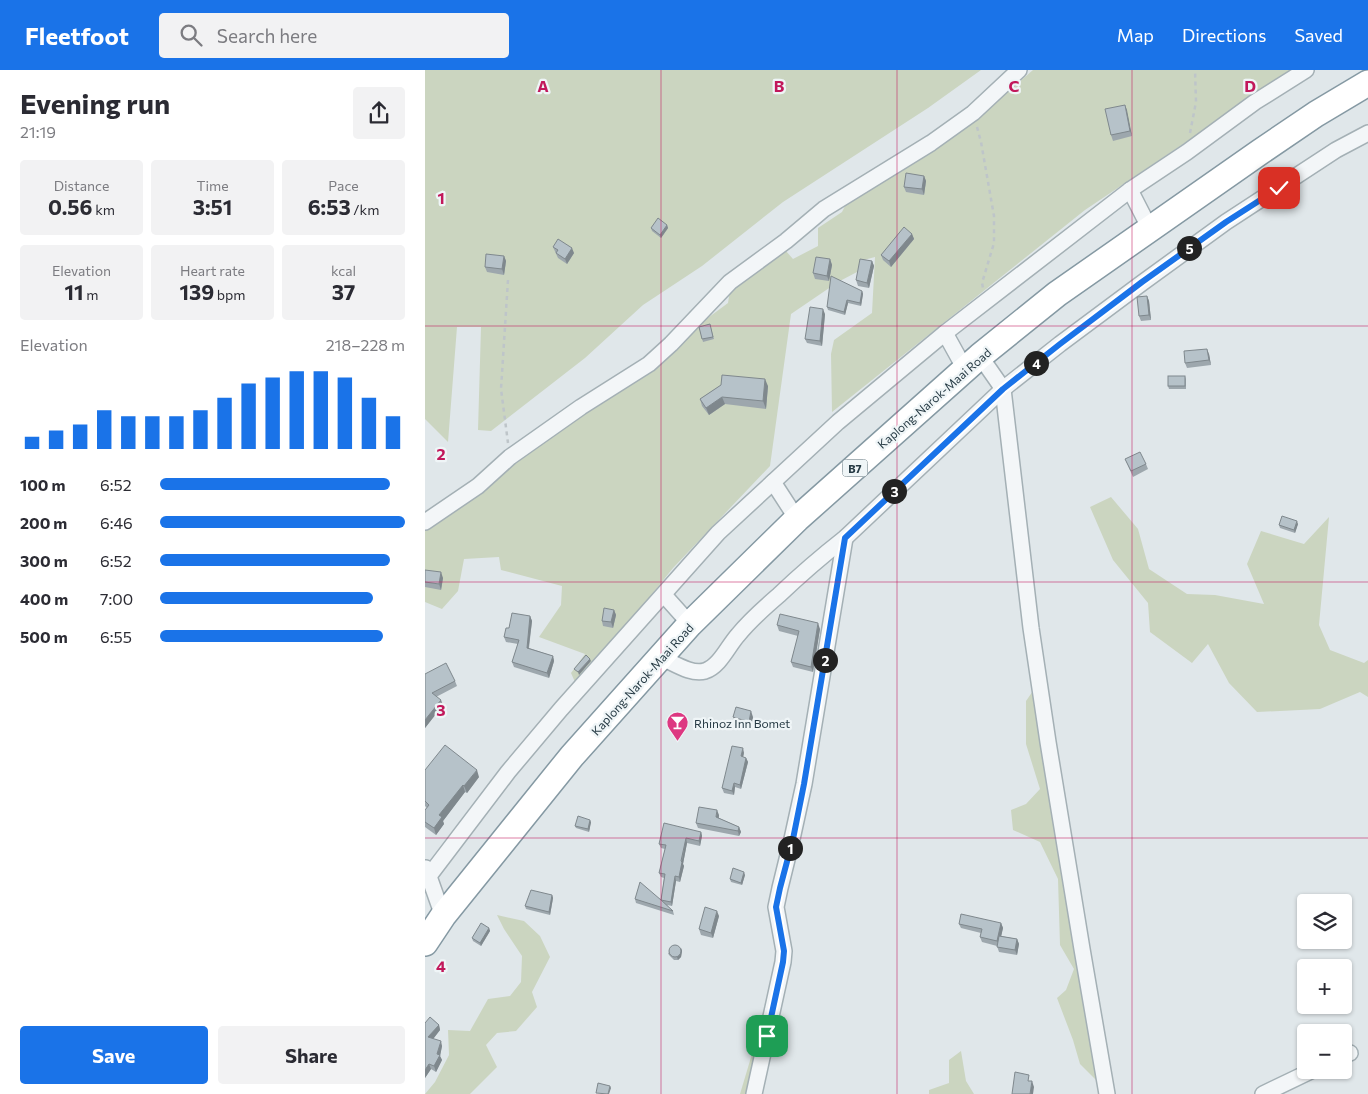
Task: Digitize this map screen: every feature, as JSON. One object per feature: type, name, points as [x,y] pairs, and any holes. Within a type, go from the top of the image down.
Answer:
[{"type":"highway","name":"Kaplong-Narok-Maai Road","points":[[425,943],[443,916],[573,756],[662,658],[690,624],[797,519],[973,363],[1057,294],[1316,114],[1368,83]]},
{"type":"street","points":[[425,522],[478,486],[510,457],[581,407],[649,364],[671,344],[730,282],[786,241],[824,209],[931,143],[973,113],[1019,70]]},
{"type":"street","points":[[443,916],[427,870],[592,674],[717,534],[837,422],[945,333],[1130,190],[1187,152],[1255,102],[1306,70]]},
{"type":"street","points":[[662,658],[690,670],[704,671],[711,668],[738,634],[765,607],[818,559],[845,538],[1003,389],[1142,282],[1226,222],[1337,150],[1368,133]]},
{"type":"street","points":[[1130,190],[1150,229]]},
{"type":"street","points":[[945,333],[973,363],[1003,389],[1034,647],[1049,752],[1107,1094]]},
{"type":"street","points":[[773,482],[797,519]]},
{"type":"street","points":[[754,1094],[783,962],[784,951],[776,907],[804,784],[845,538]]},
{"type":"street","points":[[664,595],[690,624]]},
{"type":"street","points":[[1263,1094],[1297,1078]]},
{"type":"path","points":[[1187,152],[1196,102],[1195,70]]},
{"type":"path","points":[[973,113],[981,142],[994,216],[994,243],[981,283],[986,302]]},
{"type":"path","points":[[508,280],[501,389],[510,457]]},
{"type":"green space","points":[[425,70],[981,70],[928,108],[783,202],[702,266],[643,305],[585,358],[491,431],[478,430],[481,327],[457,327],[448,442],[425,419]]},
{"type":"green space","points":[[1033,70],[1293,70],[1085,210],[832,412],[831,354],[834,340],[872,313],[875,257],[860,261],[857,272],[838,282],[791,314],[770,466],[673,568],[584,679],[575,682],[571,673],[585,654],[539,637],[561,605],[562,586],[501,570],[499,557],[464,559],[458,591],[442,609],[425,602],[425,529],[473,496],[563,425],[728,303],[730,290],[786,251],[793,259],[818,246],[818,228],[842,212],[846,204],[972,123]]},
{"type":"green space","points":[[1111,497],[1138,529],[1149,569],[1187,594],[1215,595],[1264,604],[1247,564],[1261,531],[1304,544],[1329,517],[1319,625],[1330,650],[1364,663],[1368,660],[1368,697],[1360,692],[1320,709],[1257,712],[1229,683],[1208,644],[1192,663],[1150,632],[1148,603],[1113,560],[1090,507]]},
{"type":"green space","points":[[1035,688],[1102,1086],[1080,1064],[1057,998],[1066,990],[1074,969],[1060,945],[1058,879],[1040,842],[1013,830],[1011,810],[1026,804],[1040,789],[1026,744],[1026,701]]},
{"type":"green space","points":[[497,915],[524,921],[540,936],[550,957],[532,992],[537,1007],[516,1031],[497,1033],[486,1045],[497,1067],[470,1094],[425,1094],[435,1082],[449,1055],[448,1030],[470,1031],[488,999],[510,996],[521,982],[522,956]]},
{"type":"green space","points":[[766,1032],[752,1094],[740,1094],[752,1054]]},
{"type":"green space","points":[[961,1051],[966,1081],[974,1094],[929,1094],[929,1090],[949,1083],[949,1060]]},
{"type":"building","points":[[1125,105],[1130,131],[1111,135],[1105,109]]},
{"type":"building","points":[[906,173],[924,176],[922,189],[904,187]]},
{"type":"building","points":[[658,218],[667,225],[660,235],[651,228]]},
{"type":"building","points":[[904,227],[912,234],[889,261],[881,255]]},
{"type":"building","points":[[558,239],[572,248],[565,259],[556,253],[558,250],[553,247]]},
{"type":"building","points":[[486,254],[504,256],[502,269],[485,267]]},
{"type":"building","points":[[816,257],[830,259],[827,276],[813,273]]},
{"type":"building","points":[[860,259],[872,261],[867,283],[856,280]]},
{"type":"building","points":[[831,276],[862,291],[860,303],[847,300],[844,312],[827,307]]},
{"type":"building","points":[[1147,296],[1149,315],[1139,316],[1137,297]]},
{"type":"building","points":[[810,307],[823,309],[820,341],[805,339]]},
{"type":"building","points":[[710,324],[713,337],[702,339],[699,327]]},
{"type":"building","points":[[1207,349],[1209,360],[1185,363],[1184,351]]},
{"type":"building","points":[[722,375],[765,379],[763,401],[722,397],[706,408],[700,399],[721,385]]},
{"type":"building","points":[[1168,376],[1185,376],[1185,386],[1168,386]]},
{"type":"building","points":[[1140,452],[1146,464],[1131,471],[1125,459]]},
{"type":"building","points":[[1282,516],[1297,521],[1294,530],[1279,525]]},
{"type":"building","points":[[425,570],[441,572],[439,584],[425,582]]},
{"type":"building","points":[[604,608],[614,610],[611,622],[602,621]]},
{"type":"building","points":[[512,613],[530,616],[527,648],[553,656],[547,673],[512,662],[519,640],[504,637],[506,628],[509,628]]},
{"type":"building","points":[[780,614],[818,623],[811,667],[791,662],[799,631],[777,625]]},
{"type":"building","points":[[586,655],[590,659],[578,672],[574,669]]},
{"type":"building","points":[[446,663],[455,681],[432,693],[441,700],[425,720],[425,674]]},
{"type":"building","points":[[736,707],[751,711],[749,722],[733,717]]},
{"type":"building","points":[[445,745],[477,770],[439,815],[442,817],[434,828],[425,822],[425,810],[429,805],[425,801],[425,770]]},
{"type":"building","points":[[732,746],[743,748],[741,756],[746,758],[740,785],[734,783],[732,791],[722,788]]},
{"type":"building","points":[[699,807],[717,810],[716,817],[739,827],[738,831],[696,823]]},
{"type":"building","points":[[578,816],[590,820],[588,829],[575,826]]},
{"type":"building","points":[[664,823],[701,832],[699,841],[686,838],[679,877],[675,876],[671,902],[661,900],[665,874],[659,873],[666,845],[659,844]]},
{"type":"building","points":[[733,868],[744,872],[741,883],[730,879]]},
{"type":"building","points":[[640,882],[673,911],[635,899]]},
{"type":"building","points":[[531,890],[552,895],[549,912],[525,906]]},
{"type":"building","points":[[705,907],[717,911],[711,933],[699,929]]},
{"type":"building","points":[[961,914],[1001,923],[997,941],[980,937],[982,929],[959,924]]},
{"type":"building","points":[[481,923],[489,928],[480,943],[472,938]]},
{"type":"building","points":[[999,936],[1017,939],[1015,950],[997,947]]},
{"type":"building","points":[[673,945],[677,945],[681,951],[677,957],[673,957],[669,953],[669,949]]},
{"type":"building","points":[[430,1017],[439,1025],[428,1037],[441,1041],[437,1054],[440,1055],[434,1066],[429,1064],[425,1070],[425,1023]]},
{"type":"building","points":[[1015,1072],[1029,1075],[1028,1081],[1032,1081],[1030,1094],[1012,1094]]},
{"type":"building","points":[[598,1083],[610,1086],[608,1094],[596,1093]]},
{"type":"place","name":"Rhinoz Inn Bomet","points":[[678,742]]},
{"type":"route","points":[[767,1036],[784,951],[776,907],[804,784],[845,538],[1003,389],[1142,282],[1226,222],[1279,188]]}]
